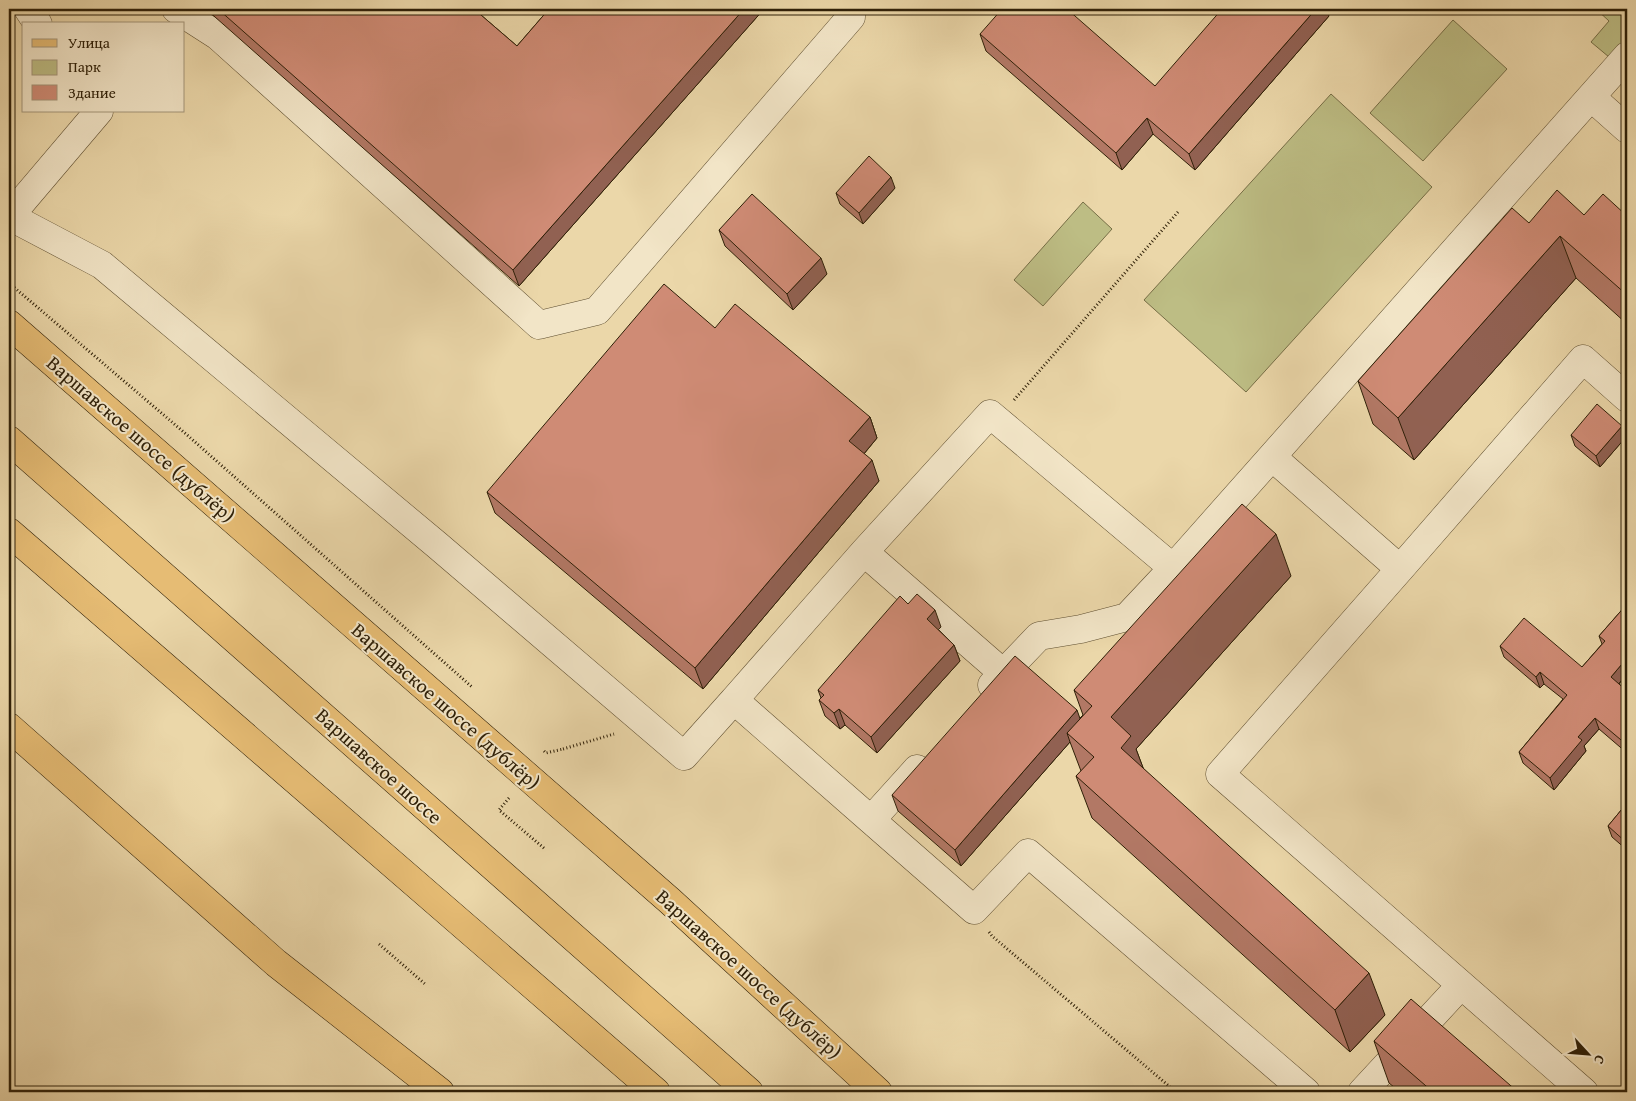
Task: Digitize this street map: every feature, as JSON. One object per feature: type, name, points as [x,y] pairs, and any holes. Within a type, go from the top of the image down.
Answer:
[{"type":"main road","name":"Варшавское шоссе (дублёр)","points":[[9,324],[670,902],[878,1092]]},
{"type":"main road","name":"Варшавское шоссе","points":[[9,440],[749,1092]]},
{"type":"main road","points":[[9,532],[656,1092]]},
{"type":"main road","points":[[9,727],[276,963],[440,1092]]},
{"type":"lane","points":[[28,9],[37,22]]},
{"type":"lane","points":[[164,22],[169,9]]},
{"type":"lane","points":[[176,9],[218,36],[539,325],[597,311],[851,17],[852,9]]},
{"type":"lane","points":[[976,703],[1039,636],[1081,629],[1127,617],[1173,568],[1627,56]]},
{"type":"lane","points":[[1591,97],[1627,129]]},
{"type":"lane","points":[[98,112],[9,216],[102,266],[437,545],[684,756],[864,552],[990,414],[1173,568]]},
{"type":"lane","points":[[1584,1092],[1220,774],[1583,359],[1627,398]]},
{"type":"lane","points":[[1272,456],[1400,569]]},
{"type":"lane","points":[[864,552],[1003,673]]},
{"type":"lane","points":[[734,700],[974,910],[1028,852],[1306,1092]]},
{"type":"lane","points":[[871,820],[930,754]]},
{"type":"lane","points":[[1362,1092],[1461,985]]},
{"type":"path","points":[[997,420],[1178,212]]},
{"type":"path","points":[[9,283],[186,434],[472,688]]},
{"type":"path","points":[[538,746],[546,753],[614,734]]},
{"type":"path","points":[[498,810],[546,849]]},
{"type":"path","points":[[974,910],[992,936],[1176,1092]]},
{"type":"path","points":[[378,944],[425,984]]},
{"type":"green space","points":[[1596,9],[1627,9],[1627,72],[1591,42],[1609,21]]},
{"type":"green space","points":[[1453,20],[1507,69],[1423,161],[1370,113]]},
{"type":"green space","points":[[1331,94],[1432,187],[1246,392],[1144,300]]},
{"type":"green space","points":[[1083,202],[1112,229],[1043,306],[1014,280]]},
{"type":"building","points":[[218,9],[474,9],[517,46],[549,9],[744,9],[513,270]]},
{"type":"building","points":[[1002,9],[1067,9],[1155,86],[1222,9],[1316,9],[1189,154],[1147,118],[1116,153],[980,34]]},
{"type":"building","points":[[869,156],[891,177],[859,213],[836,193]]},
{"type":"building","points":[[1557,190],[1584,215],[1603,194],[1627,216],[1627,295],[1560,236],[1398,418],[1358,381],[1512,208],[1529,223]]},
{"type":"building","points":[[752,194],[821,258],[787,294],[719,230]]},
{"type":"building","points":[[664,284],[715,328],[735,304],[870,417],[849,441],[872,460],[695,668],[487,492]]},
{"type":"building","points":[[1597,404],[1622,426],[1596,456],[1571,435]]},
{"type":"building","points":[[1242,504],[1276,534],[1111,717],[1131,736],[1121,748],[1369,973],[1335,1010],[1076,776],[1094,757],[1067,733],[1092,706],[1074,690]]},
{"type":"building","points":[[917,594],[935,610],[927,619],[954,645],[871,737],[839,709],[834,713],[819,700],[824,695],[818,690],[900,596],[908,604]]},
{"type":"building","points":[[1627,604],[1627,658],[1611,677],[1627,691],[1627,745],[1595,718],[1578,737],[1582,740],[1550,778],[1519,752],[1567,695],[1540,672],[1536,677],[1500,646],[1524,618],[1582,667],[1605,641],[1599,636]]},
{"type":"building","points":[[1015,656],[1077,710],[955,850],[892,795]]},
{"type":"building","points":[[1627,803],[1627,843],[1608,826]]},
{"type":"building","points":[[1411,999],[1518,1092],[1433,1092],[1374,1041]]}]
